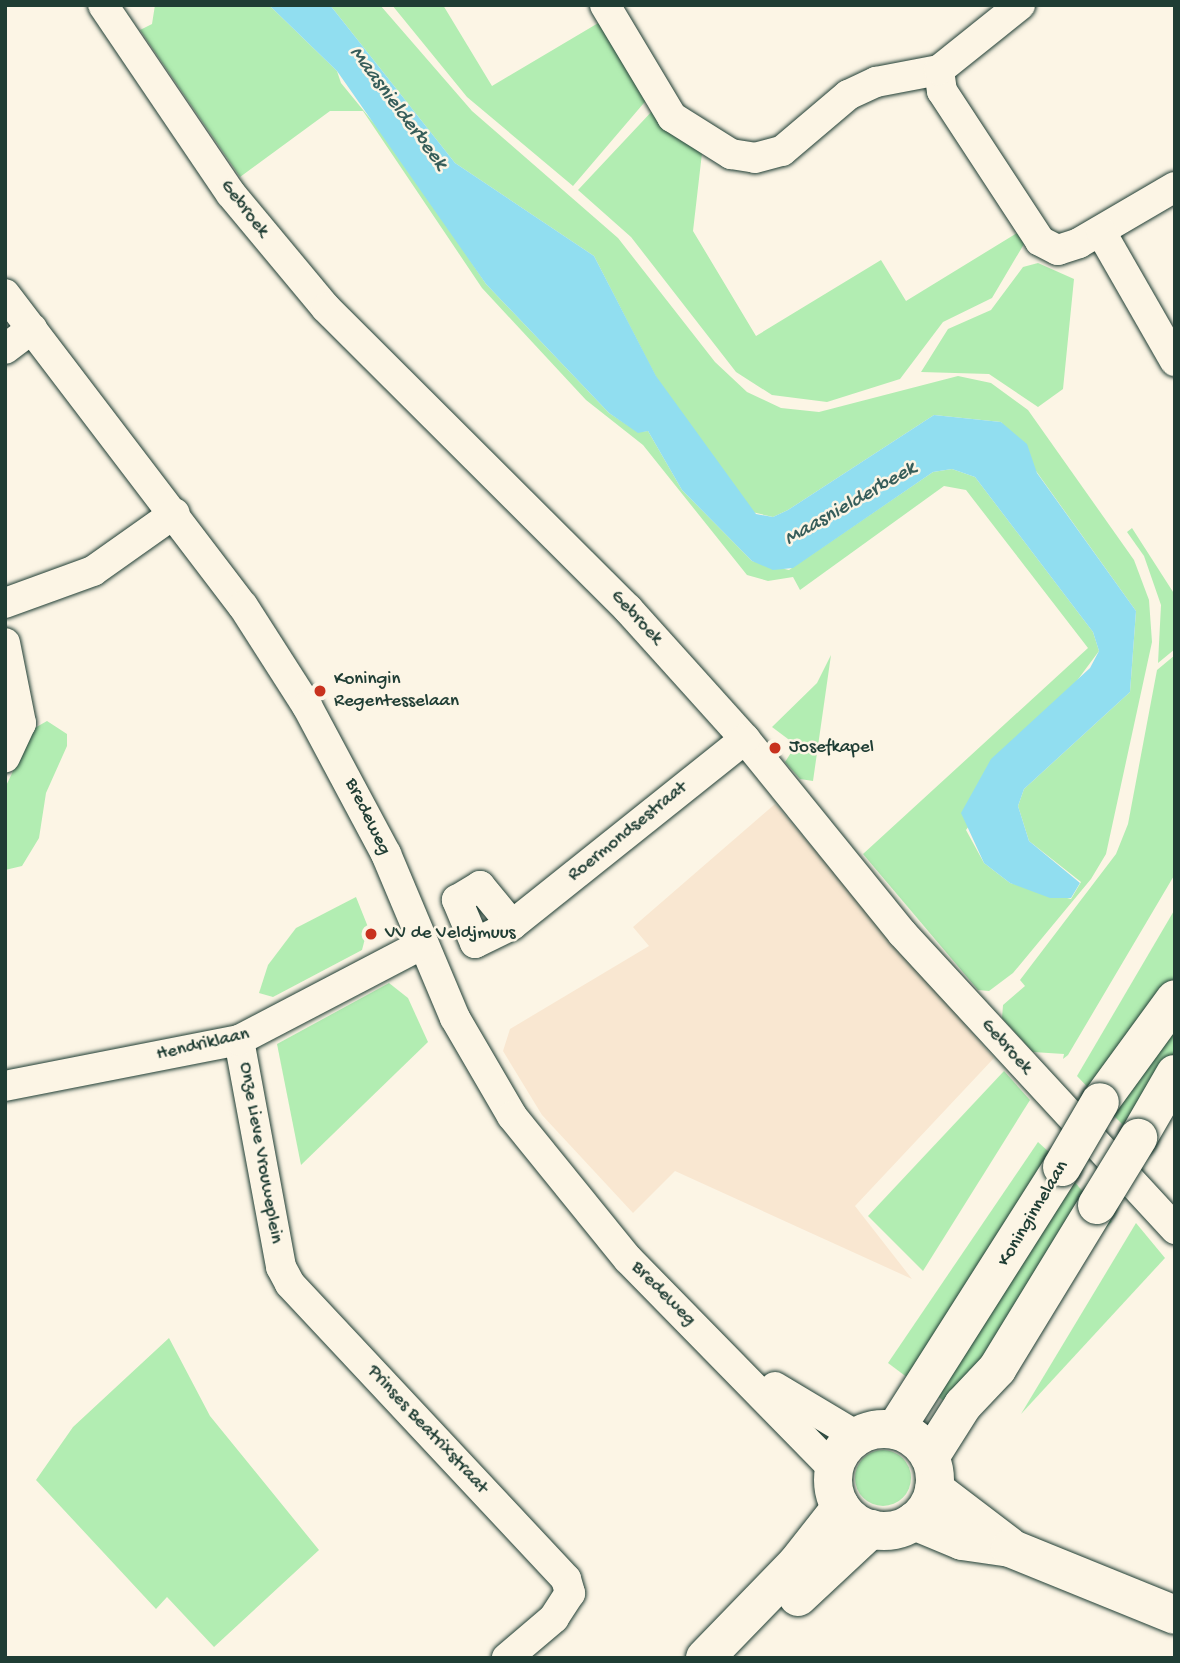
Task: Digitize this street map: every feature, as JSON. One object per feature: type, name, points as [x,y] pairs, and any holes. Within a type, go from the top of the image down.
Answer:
[{"type":"main road","name":"Koninginnelaan","points":[[895,1430],[1062,1167],[1100,1102],[1175,999]]},
{"type":"main road","points":[[914,1521],[963,1405],[997,1369],[1175,1074]]},
{"type":"main road","points":[[871,1529],[841,1507],[834,1469],[857,1436],[895,1430],[932,1473],[1010,1548]]},
{"type":"main road","points":[[705,1658],[797,1563],[841,1507]]},
{"type":"main road","points":[[738,1658],[871,1529],[914,1521],[962,1541],[1010,1548],[1175,1615]]},
{"type":"street","name":"Gebroek","points":[[103,5],[231,194],[326,308],[537,514],[745,739],[902,933],[1175,1229]]},
{"type":"street","points":[[604,5],[673,117],[731,154],[755,158],[782,151],[848,95],[876,82],[940,70],[1020,5]]},
{"type":"street","points":[[940,70],[942,91],[1040,242],[1058,250],[1101,233],[1175,187]]},
{"type":"street","points":[[1101,233],[1175,361]]},
{"type":"street","name":"Bredeweg","points":[[5,295],[175,513],[313,716],[366,812],[423,944],[479,1062],[537,1152],[628,1259],[834,1469]]},
{"type":"street","points":[[5,349],[32,329]]},
{"type":"street","points":[[5,603],[93,571],[175,513]]},
{"type":"street","points":[[5,643],[21,723],[5,757]]},
{"type":"street","name":"Roermondsestraat","points":[[512,925],[745,739]]},
{"type":"street","name":"Hendriklaan","points":[[5,1086],[239,1040],[423,944]]},
{"type":"street","name":"Onze Lieve Vrouweplein","points":[[239,1040],[281,1267]]},
{"type":"street","name":"Prinses Beatrixstraat","points":[[281,1267],[566,1579],[570,1593],[554,1618],[508,1658]]},
{"type":"street","name":"Bredeweg","points":[[712,1343],[857,1436]]},
{"type":"shaded area","points":[[775,804],[994,1058],[855,1206],[912,1279],[675,1171],[633,1213],[542,1115],[503,1051],[510,1029],[649,946],[633,927]]},
{"type":"green space","points":[[155,5],[269,5],[337,71],[341,83],[395,149],[486,284],[609,413],[638,432],[648,431],[682,490],[752,561],[789,570],[933,472],[952,469],[975,477],[1093,632],[1099,651],[966,830],[984,863],[1010,883],[1071,899],[1081,882],[1029,841],[1018,806],[1024,789],[1130,692],[1136,611],[1001,422],[934,415],[788,510],[773,517],[752,512],[656,377],[594,256],[455,163],[330,5],[380,5],[472,111],[618,238],[715,362],[747,392],[781,408],[819,412],[958,376],[991,383],[1028,410],[1134,560],[1149,600],[1152,642],[1106,854],[1091,879],[1013,973],[989,991],[978,990],[863,854],[1088,648],[966,490],[944,486],[800,590],[793,577],[768,581],[747,575],[643,445],[586,400],[482,288],[363,111],[330,111],[240,177],[140,30],[152,24]]},
{"type":"green space","points":[[392,5],[443,5],[492,86],[605,19],[649,97],[573,186],[467,97]]},
{"type":"green space","points":[[655,108],[702,153],[693,231],[756,336],[881,260],[906,301],[1017,233],[1024,244],[992,298],[943,322],[900,379],[827,402],[772,395],[736,372],[631,237],[578,190]]},
{"type":"green space","points":[[1038,263],[1074,279],[1063,389],[1038,407],[989,374],[921,372],[948,329],[991,310],[1023,267]]},
{"type":"green space","points":[[1132,528],[1175,595],[1175,649],[1158,663],[1161,605],[1144,556],[1127,532]]},
{"type":"green space","points":[[831,655],[813,781],[800,779],[785,762],[796,745],[772,727],[817,683]]},
{"type":"green space","points":[[1175,655],[1175,874],[1068,1055],[1063,1059],[1064,1054],[1033,1052],[1002,1018],[1003,1005],[1025,986],[1020,980],[1116,854],[1128,824],[1157,670]]},
{"type":"green space","points":[[47,721],[67,734],[67,746],[46,793],[39,838],[22,866],[5,870],[5,788],[33,729]]},
{"type":"green space","points":[[356,897],[368,927],[362,950],[273,997],[259,993],[268,965],[296,928]]},
{"type":"green space","points":[[1175,909],[1175,990],[1096,1096],[1077,1076]]},
{"type":"green space","points":[[389,983],[408,998],[428,1042],[301,1165],[277,1044]]},
{"type":"green space","points":[[1175,1014],[1175,1056],[1130,1132],[1106,1108]]},
{"type":"green space","points":[[1004,1071],[1030,1100],[923,1271],[868,1216]]},
{"type":"green space","points":[[1038,1142],[1050,1153],[912,1381],[888,1363]]},
{"type":"green space","points":[[1067,1173],[1090,1200],[949,1405],[932,1392]]},
{"type":"green space","points":[[1101,1210],[1112,1222],[962,1362],[951,1350]]},
{"type":"green space","points":[[1136,1223],[1165,1258],[1021,1414]]},
{"type":"green space","points":[[169,1338],[210,1416],[319,1550],[214,1647],[167,1597],[156,1609],[36,1480],[73,1427]]},
{"type":"green space","points":[[877,1450],[889,1450],[899,1454],[907,1462],[911,1478],[907,1494],[899,1502],[889,1506],[877,1506],[867,1502],[859,1494],[855,1484],[855,1472],[859,1462],[867,1454]]},
{"type":"water","name":"Maasnielderbeek","points":[[269,5],[330,5],[455,163],[594,256],[656,376],[756,514],[773,517],[788,510],[934,415],[1001,422],[1027,444],[1037,473],[1136,611],[1130,692],[1024,789],[1018,806],[1029,841],[1080,883],[1071,898],[1050,898],[1010,883],[984,863],[961,813],[991,759],[1090,668],[1099,651],[1093,632],[975,477],[952,469],[933,472],[793,568],[773,570],[752,561],[682,490],[648,431],[638,433],[609,413],[486,284],[337,71]]},
{"type":"place","name":"Koningin Regentesselaan","points":[[320,691]]},
{"type":"place","name":"Josefkapel","points":[[775,748]]},
{"type":"place","name":"VV de Veldjmuus","points":[[371,934]]}]
